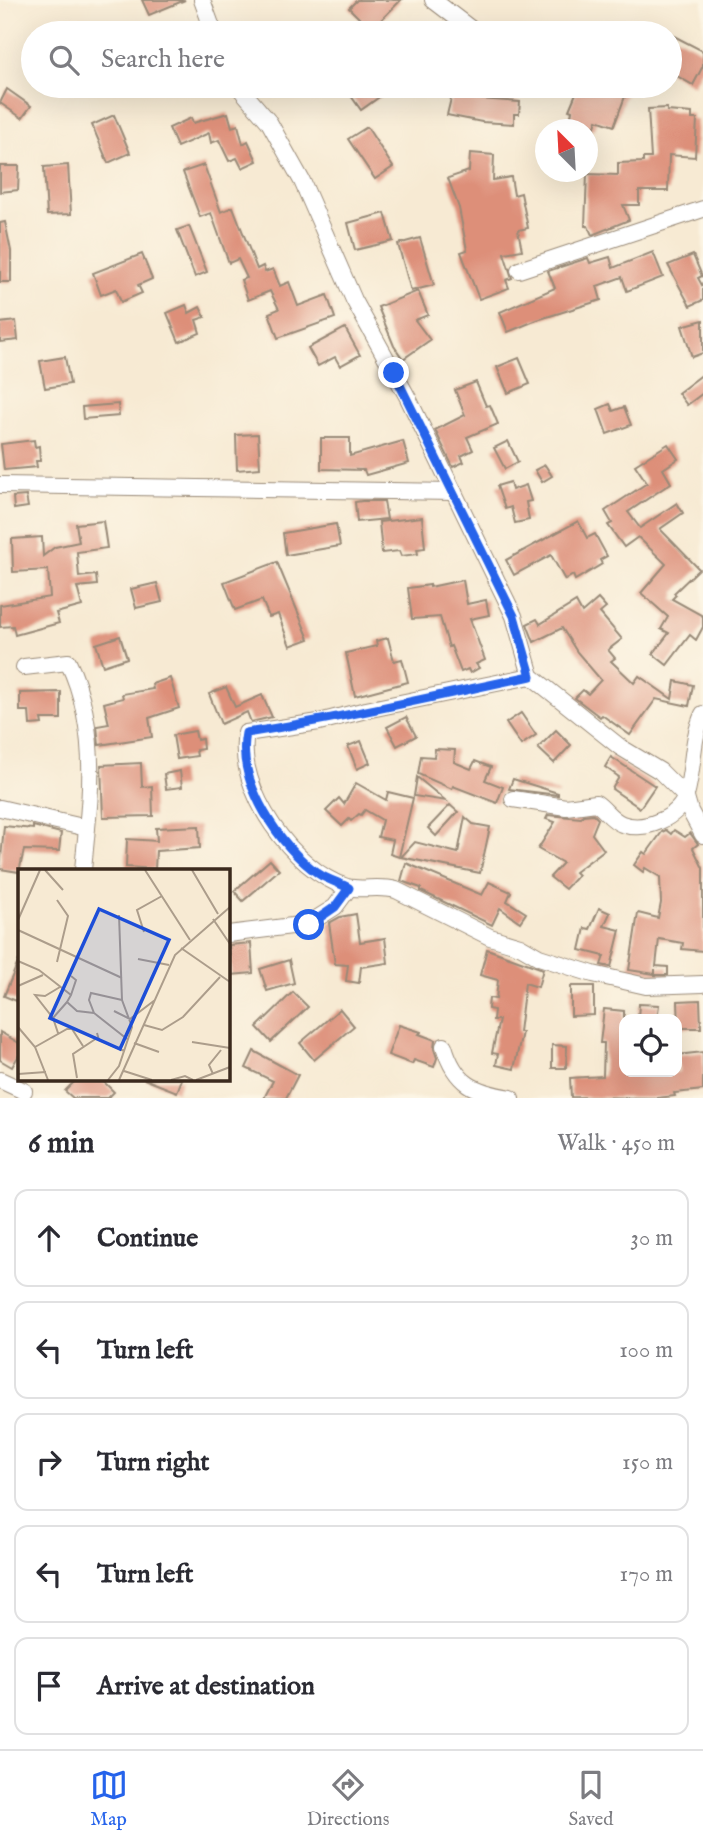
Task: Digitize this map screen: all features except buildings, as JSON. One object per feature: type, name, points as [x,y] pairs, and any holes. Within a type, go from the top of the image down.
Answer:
[{"type":"street","points":[[202,0],[210,21]]},
{"type":"street","points":[[433,0],[461,21]]},
{"type":"street","points":[[248,98],[269,122],[302,181],[354,300],[408,398],[514,616],[531,676],[620,747],[660,771],[685,797],[703,835]]},
{"type":"street","points":[[519,270],[703,209]]},
{"type":"street","points":[[0,485],[454,492]]},
{"type":"street","points":[[24,667],[68,662],[78,683],[90,796],[83,869]]},
{"type":"street","points":[[531,676],[319,722],[246,733],[243,747],[246,770],[259,803],[294,852],[320,874],[349,888],[382,886],[396,890],[490,937],[520,946],[539,957],[593,974],[646,986],[703,984]]},
{"type":"street","points":[[513,799],[566,807],[596,803],[622,824],[641,826],[657,822],[674,810],[685,797],[696,730],[703,714]]},
{"type":"street","points":[[0,808],[86,828]]},
{"type":"street","points":[[229,934],[309,925],[335,907],[349,888]]},
{"type":"street","points":[[444,1046],[453,1070],[467,1093],[511,1098]]},
{"type":"street","points":[[0,1080],[28,1089]]},
{"type":"route","points":[[309,925],[335,907],[349,888],[320,874],[294,852],[259,803],[246,770],[243,747],[246,733],[319,722],[531,676],[514,616],[394,373]]}]
